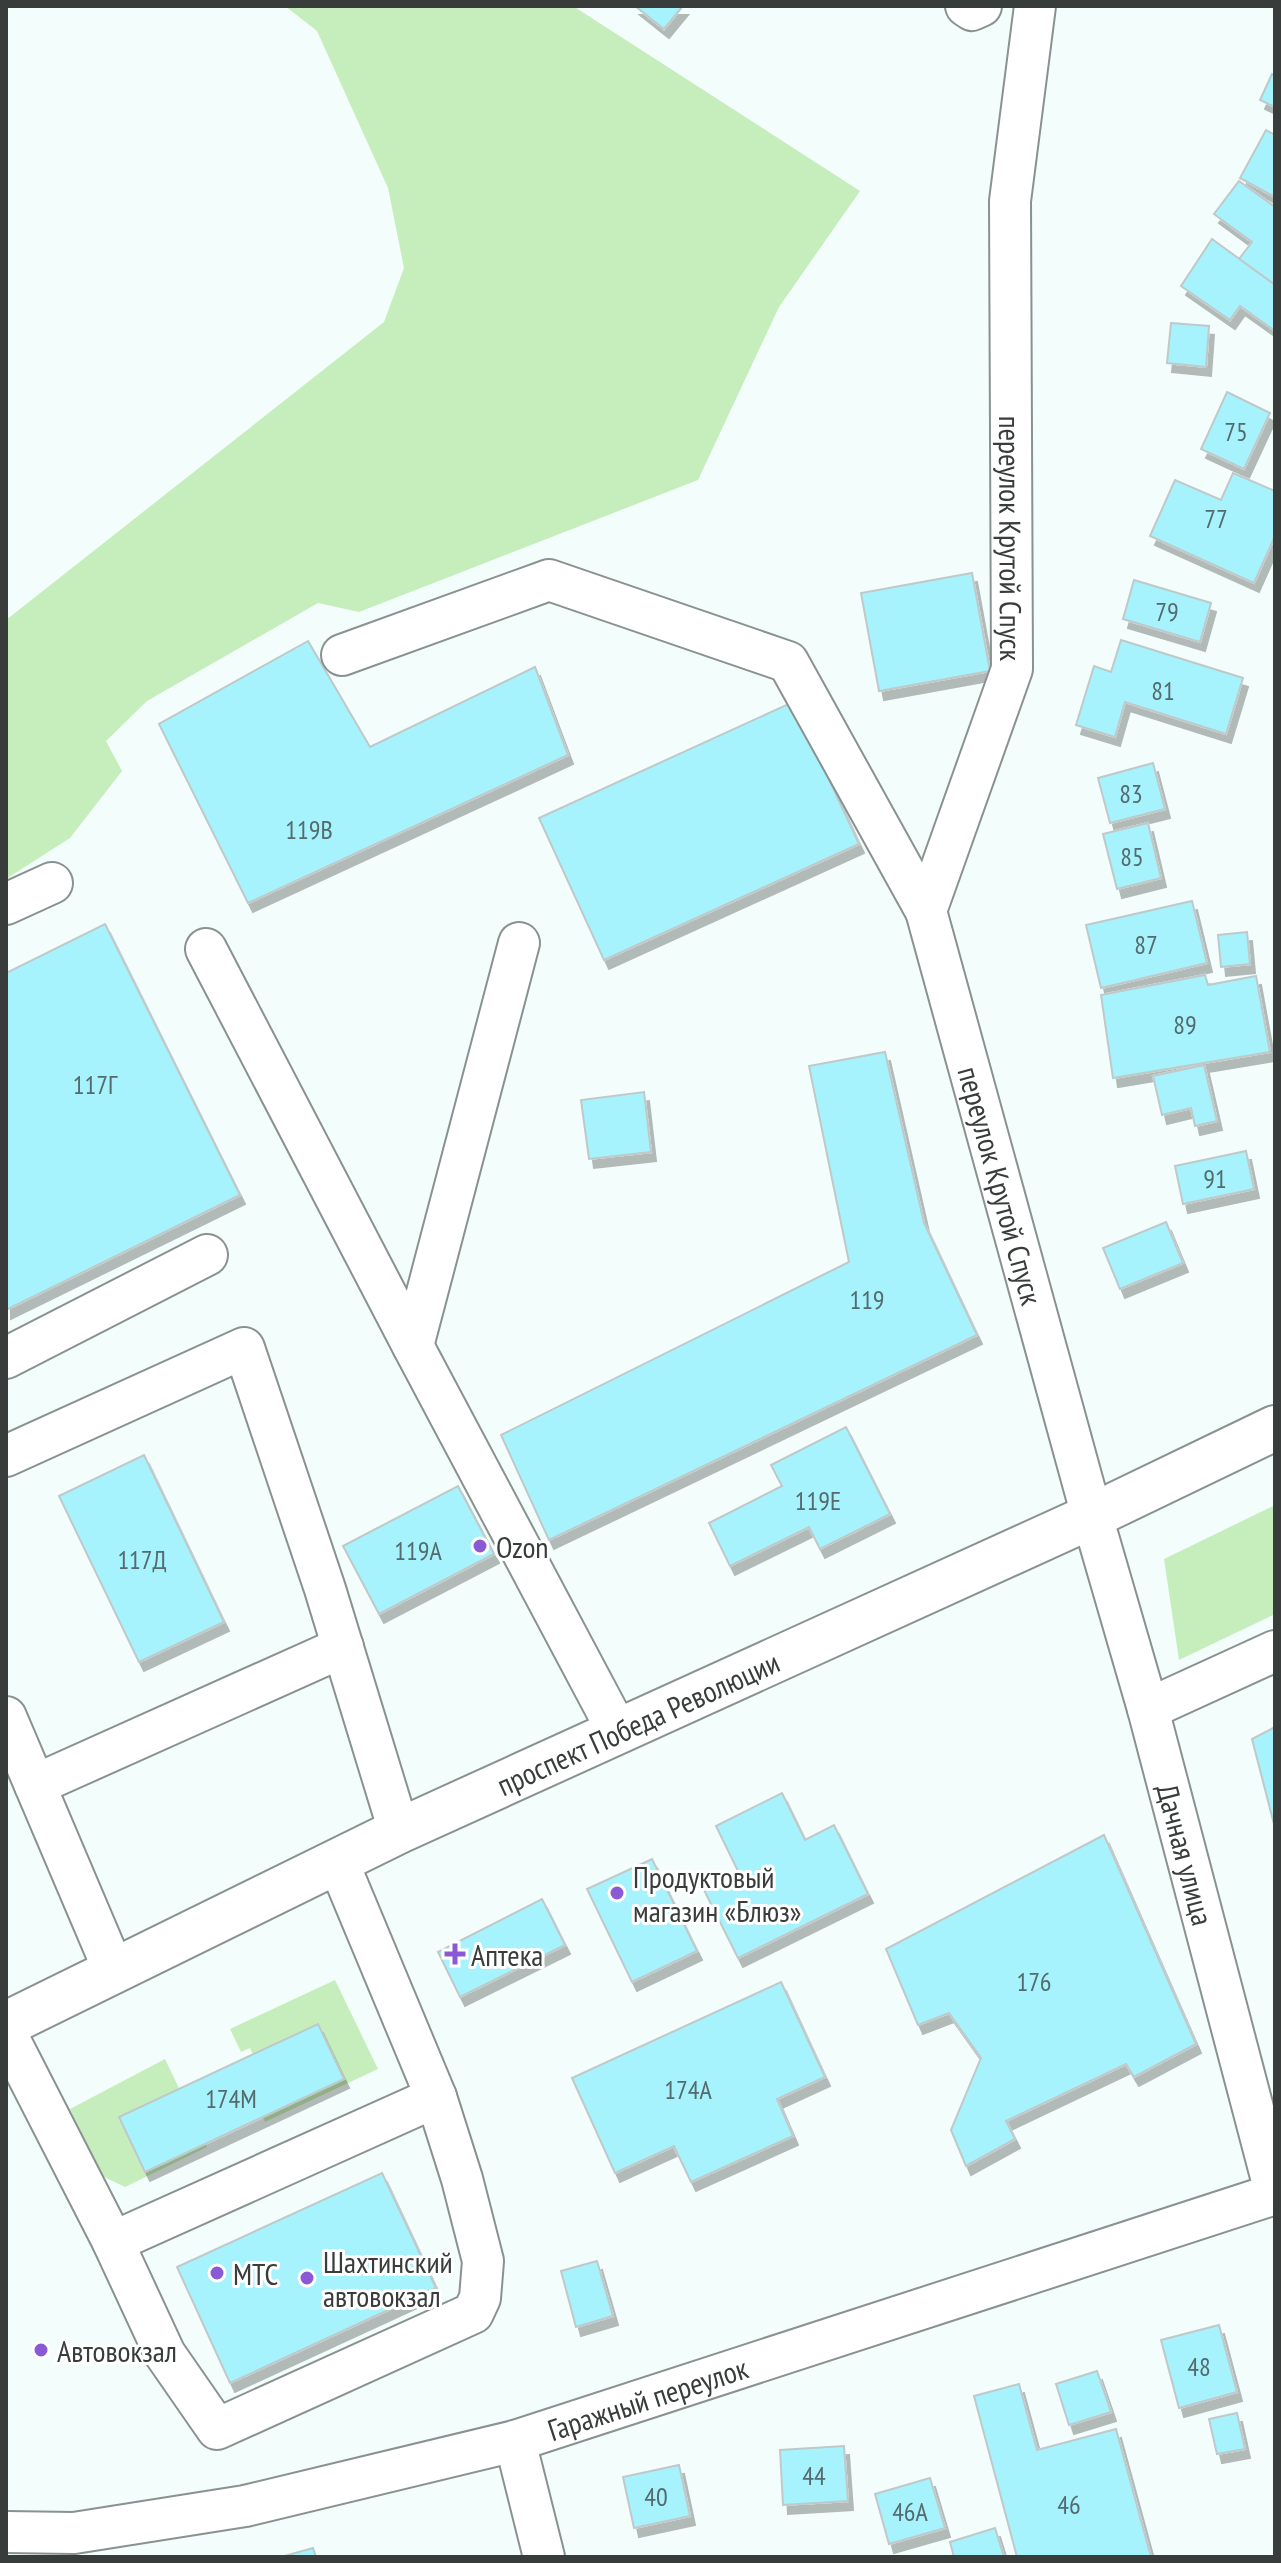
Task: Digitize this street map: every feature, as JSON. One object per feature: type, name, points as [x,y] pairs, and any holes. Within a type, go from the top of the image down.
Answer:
[{"type":"main road","name":"проспект Победа Революции","points":[[6,2024],[399,1831],[1092,1516],[1275,1428]]},
{"type":"street","points":[[966,6],[972,10],[981,6]]},
{"type":"street","name":"переулок Крутой Спуск","points":[[1035,6],[1010,201],[1012,669],[926,911],[1092,1516]]},
{"type":"street","points":[[342,655],[549,580],[788,662],[926,911]]},
{"type":"street","points":[[6,904],[52,883]]},
{"type":"street","points":[[413,1346],[519,943]]},
{"type":"street","points":[[206,949],[618,1732]]},
{"type":"street","points":[[6,1358],[207,1255]]},
{"type":"street","points":[[6,1456],[244,1348],[343,1647],[399,1831]]},
{"type":"street","name":"Дачная улица","points":[[1092,1516],[1148,1709],[1275,2193]]},
{"type":"street","points":[[35,1785],[343,1647]]},
{"type":"street","points":[[1148,1709],[1275,1651]]},
{"type":"street","points":[[6,1717],[114,1971]]},
{"type":"street","points":[[6,2033],[113,2242],[165,2354],[217,2429],[473,2313],[480,2298],[483,2261],[462,2179],[436,2097],[338,1862]]},
{"type":"street","points":[[113,2242],[436,2097]]},
{"type":"street","name":"Гаражный переулок","points":[[6,2532],[74,2533],[245,2506],[515,2441],[1275,2193]]},
{"type":"street","points":[[515,2441],[544,2557]]},
{"type":"green space","points":[[285,6],[573,6],[860,191],[779,307],[698,480],[359,612],[318,603],[147,701],[106,741],[122,771],[70,838],[6,879],[6,620],[384,322],[404,268],[388,188],[317,31]]},
{"type":"green space","points":[[1275,1505],[1275,1614],[1179,1660],[1164,1559]]},
{"type":"green space","points":[[335,1980],[378,2069],[265,2122],[251,2090],[266,2083],[250,2048],[241,2052],[230,2029]]},
{"type":"green space","points":[[165,2059],[207,2147],[125,2187],[100,2175],[70,2109]]},
{"type":"building","points":[[635,6],[683,6],[664,29]]},
{"type":"building","points":[[1272,74],[1275,75],[1275,107],[1260,100]]},
{"type":"building","points":[[1266,130],[1275,135],[1275,197],[1240,178]]},
{"type":"building","points":[[1239,181],[1275,207],[1275,285],[1239,259],[1252,242],[1214,214]]},
{"type":"building","points":[[1212,239],[1275,285],[1275,331],[1240,306],[1230,320],[1181,286]]},
{"type":"building","points":[[1171,323],[1209,326],[1206,367],[1167,363]]},
{"type":"building","points":[[1227,392],[1270,413],[1244,469],[1201,449]]},
{"type":"building","points":[[1233,473],[1275,491],[1275,536],[1254,583],[1150,536],[1175,480],[1221,500]]},
{"type":"building","points":[[972,573],[990,671],[879,691],[861,593]]},
{"type":"building","points":[[1134,580],[1211,603],[1200,642],[1123,619]]},
{"type":"building","points":[[1121,640],[1243,678],[1226,734],[1125,702],[1115,737],[1076,725],[1094,666],[1111,672]]},
{"type":"building","points":[[308,641],[370,747],[535,667],[568,755],[248,903],[159,724]]},
{"type":"building","points":[[793,702],[859,844],[604,960],[539,818]]},
{"type":"building","points":[[1153,763],[1165,809],[1110,823],[1098,778]]},
{"type":"building","points":[[1148,823],[1161,878],[1117,889],[1103,834]]},
{"type":"building","points":[[1192,901],[1207,963],[1101,988],[1086,925]]},
{"type":"building","points":[[105,924],[240,1195],[6,1310],[6,973]]},
{"type":"building","points":[[1247,932],[1250,964],[1221,967],[1218,935]]},
{"type":"building","points":[[1205,975],[1208,985],[1256,976],[1270,1052],[1113,1078],[1101,995]]},
{"type":"building","points":[[885,1052],[924,1223],[977,1335],[549,1540],[501,1435],[849,1262],[809,1066]]},
{"type":"building","points":[[1204,1065],[1217,1121],[1195,1126],[1191,1108],[1162,1115],[1153,1076]]},
{"type":"building","points":[[644,1092],[651,1152],[589,1159],[581,1100]]},
{"type":"building","points":[[1246,1151],[1254,1189],[1183,1204],[1175,1166]]},
{"type":"building","points":[[1166,1222],[1183,1263],[1120,1289],[1103,1248]]},
{"type":"building","points":[[846,1427],[890,1514],[820,1549],[809,1527],[730,1566],[709,1523],[782,1486],[771,1465]]},
{"type":"building","points":[[144,1455],[224,1622],[139,1662],[59,1496]]},
{"type":"building","points":[[458,1486],[494,1554],[379,1614],[343,1546]]},
{"type":"building","points":[[1275,1727],[1275,1828],[1252,1739]]},
{"type":"building","points":[[782,1793],[805,1840],[834,1825],[868,1894],[738,1958],[703,1888],[738,1871],[716,1826]]},
{"type":"building","points":[[1104,1835],[1196,2044],[1134,2077],[1126,2064],[1006,2121],[1015,2139],[966,2166],[951,2130],[981,2058],[949,2013],[918,2025],[886,1949]]},
{"type":"building","points":[[652,1859],[697,1951],[632,1982],[587,1889]]},
{"type":"building","points":[[542,1899],[565,1945],[460,1997],[438,1952]]},
{"type":"building","points":[[781,1982],[825,2077],[777,2099],[793,2136],[691,2182],[674,2146],[615,2173],[572,2078]]},
{"type":"building","points":[[318,2024],[344,2079],[145,2172],[119,2117]]},
{"type":"building","name":"Шахтинский автовокзал","points":[[382,2173],[436,2288],[230,2383],[177,2267]]},
{"type":"building","points":[[597,2261],[613,2316],[576,2327],[561,2271]]},
{"type":"building","points":[[1219,2325],[1237,2392],[1179,2408],[1161,2340]]},
{"type":"building","points":[[1097,2371],[1111,2412],[1069,2425],[1056,2384]]},
{"type":"building","points":[[1019,2384],[1037,2450],[1116,2429],[1151,2557],[1017,2557],[974,2396]]},
{"type":"building","points":[[1237,2413],[1245,2449],[1217,2454],[1209,2419]]},
{"type":"building","points":[[844,2446],[848,2501],[783,2505],[780,2450]]},
{"type":"building","points":[[679,2465],[690,2516],[634,2528],[623,2477]]},
{"type":"building","points":[[930,2478],[945,2528],[889,2544],[875,2494]]},
{"type":"building","points":[[995,2528],[1004,2557],[954,2557],[950,2542]]},
{"type":"building","points":[[313,2548],[316,2557],[281,2557]]},
{"type":"place","name":"Ozon","points":[[480,1546]]},
{"type":"place","name":"Продуктовый магазин «Блюз»","points":[[617,1893]]},
{"type":"place","name":"Аптека","points":[[455,1954]]},
{"type":"place","name":"МТС","points":[[217,2273]]},
{"type":"place","name":"Шахтинский автовокзал","points":[[307,2278]]},
{"type":"place","name":"Автовокзал","points":[[41,2350]]}]
